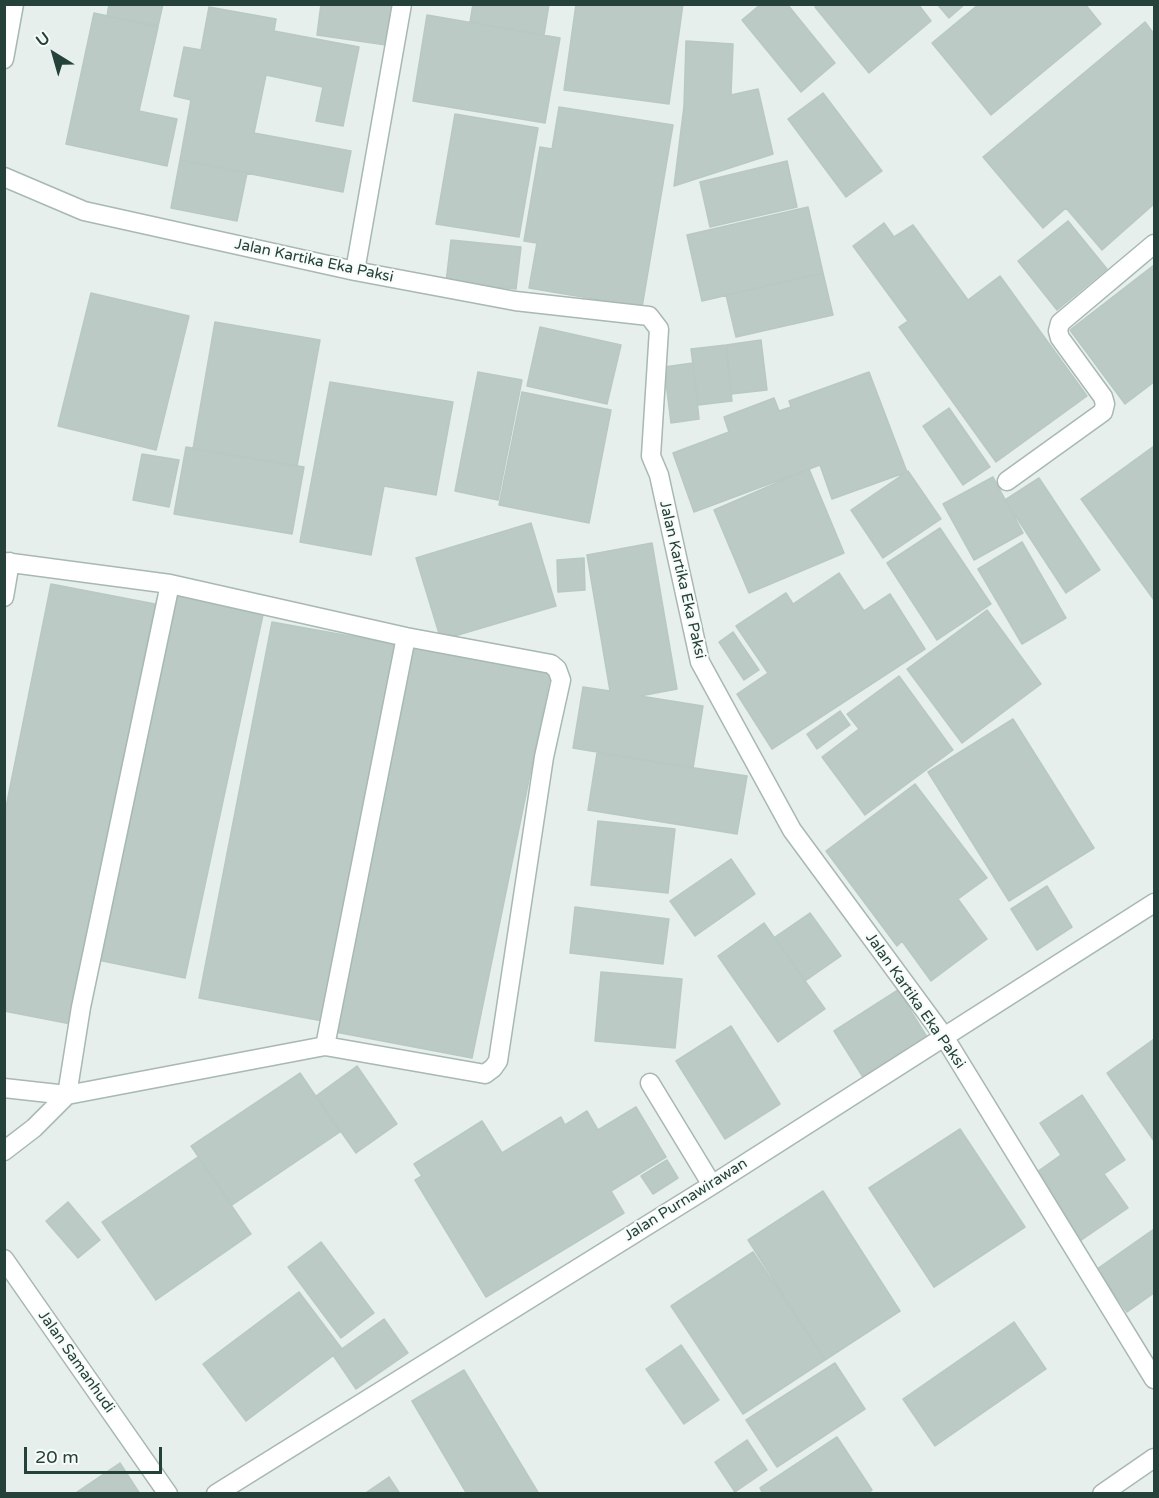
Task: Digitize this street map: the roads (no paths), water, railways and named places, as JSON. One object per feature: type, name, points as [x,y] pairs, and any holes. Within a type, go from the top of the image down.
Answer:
[{"type":"street","points":[[4,59],[14,4]]},
{"type":"street","points":[[355,271],[402,4]]},
{"type":"street","name":"Jalan Kartika Eka Paksi","points":[[4,177],[84,212],[355,271],[515,301],[649,316],[659,329],[651,456],[659,476],[700,662],[792,830],[943,1035],[1155,1379]]},
{"type":"street","points":[[1007,481],[1102,412],[1105,404],[1103,397],[1060,338],[1058,331],[1060,323],[1155,244]]},
{"type":"street","points":[[4,597],[7,562],[170,584],[406,637],[551,664],[557,669],[561,680],[544,758],[498,1061],[485,1074],[325,1046],[67,1095],[4,1088]]},
{"type":"street","points":[[4,1151],[34,1128],[67,1095],[81,1007],[170,584]]},
{"type":"street","points":[[325,1046],[406,637]]},
{"type":"street","name":"Jalan Purnawirawan","points":[[216,1494],[712,1185],[943,1035],[1155,903]]},
{"type":"street","points":[[650,1083],[712,1185]]},
{"type":"street","name":"Jalan Samanhudi","points":[[4,1259],[168,1494]]},
{"type":"street","points":[[1102,1494],[1155,1458]]}]
